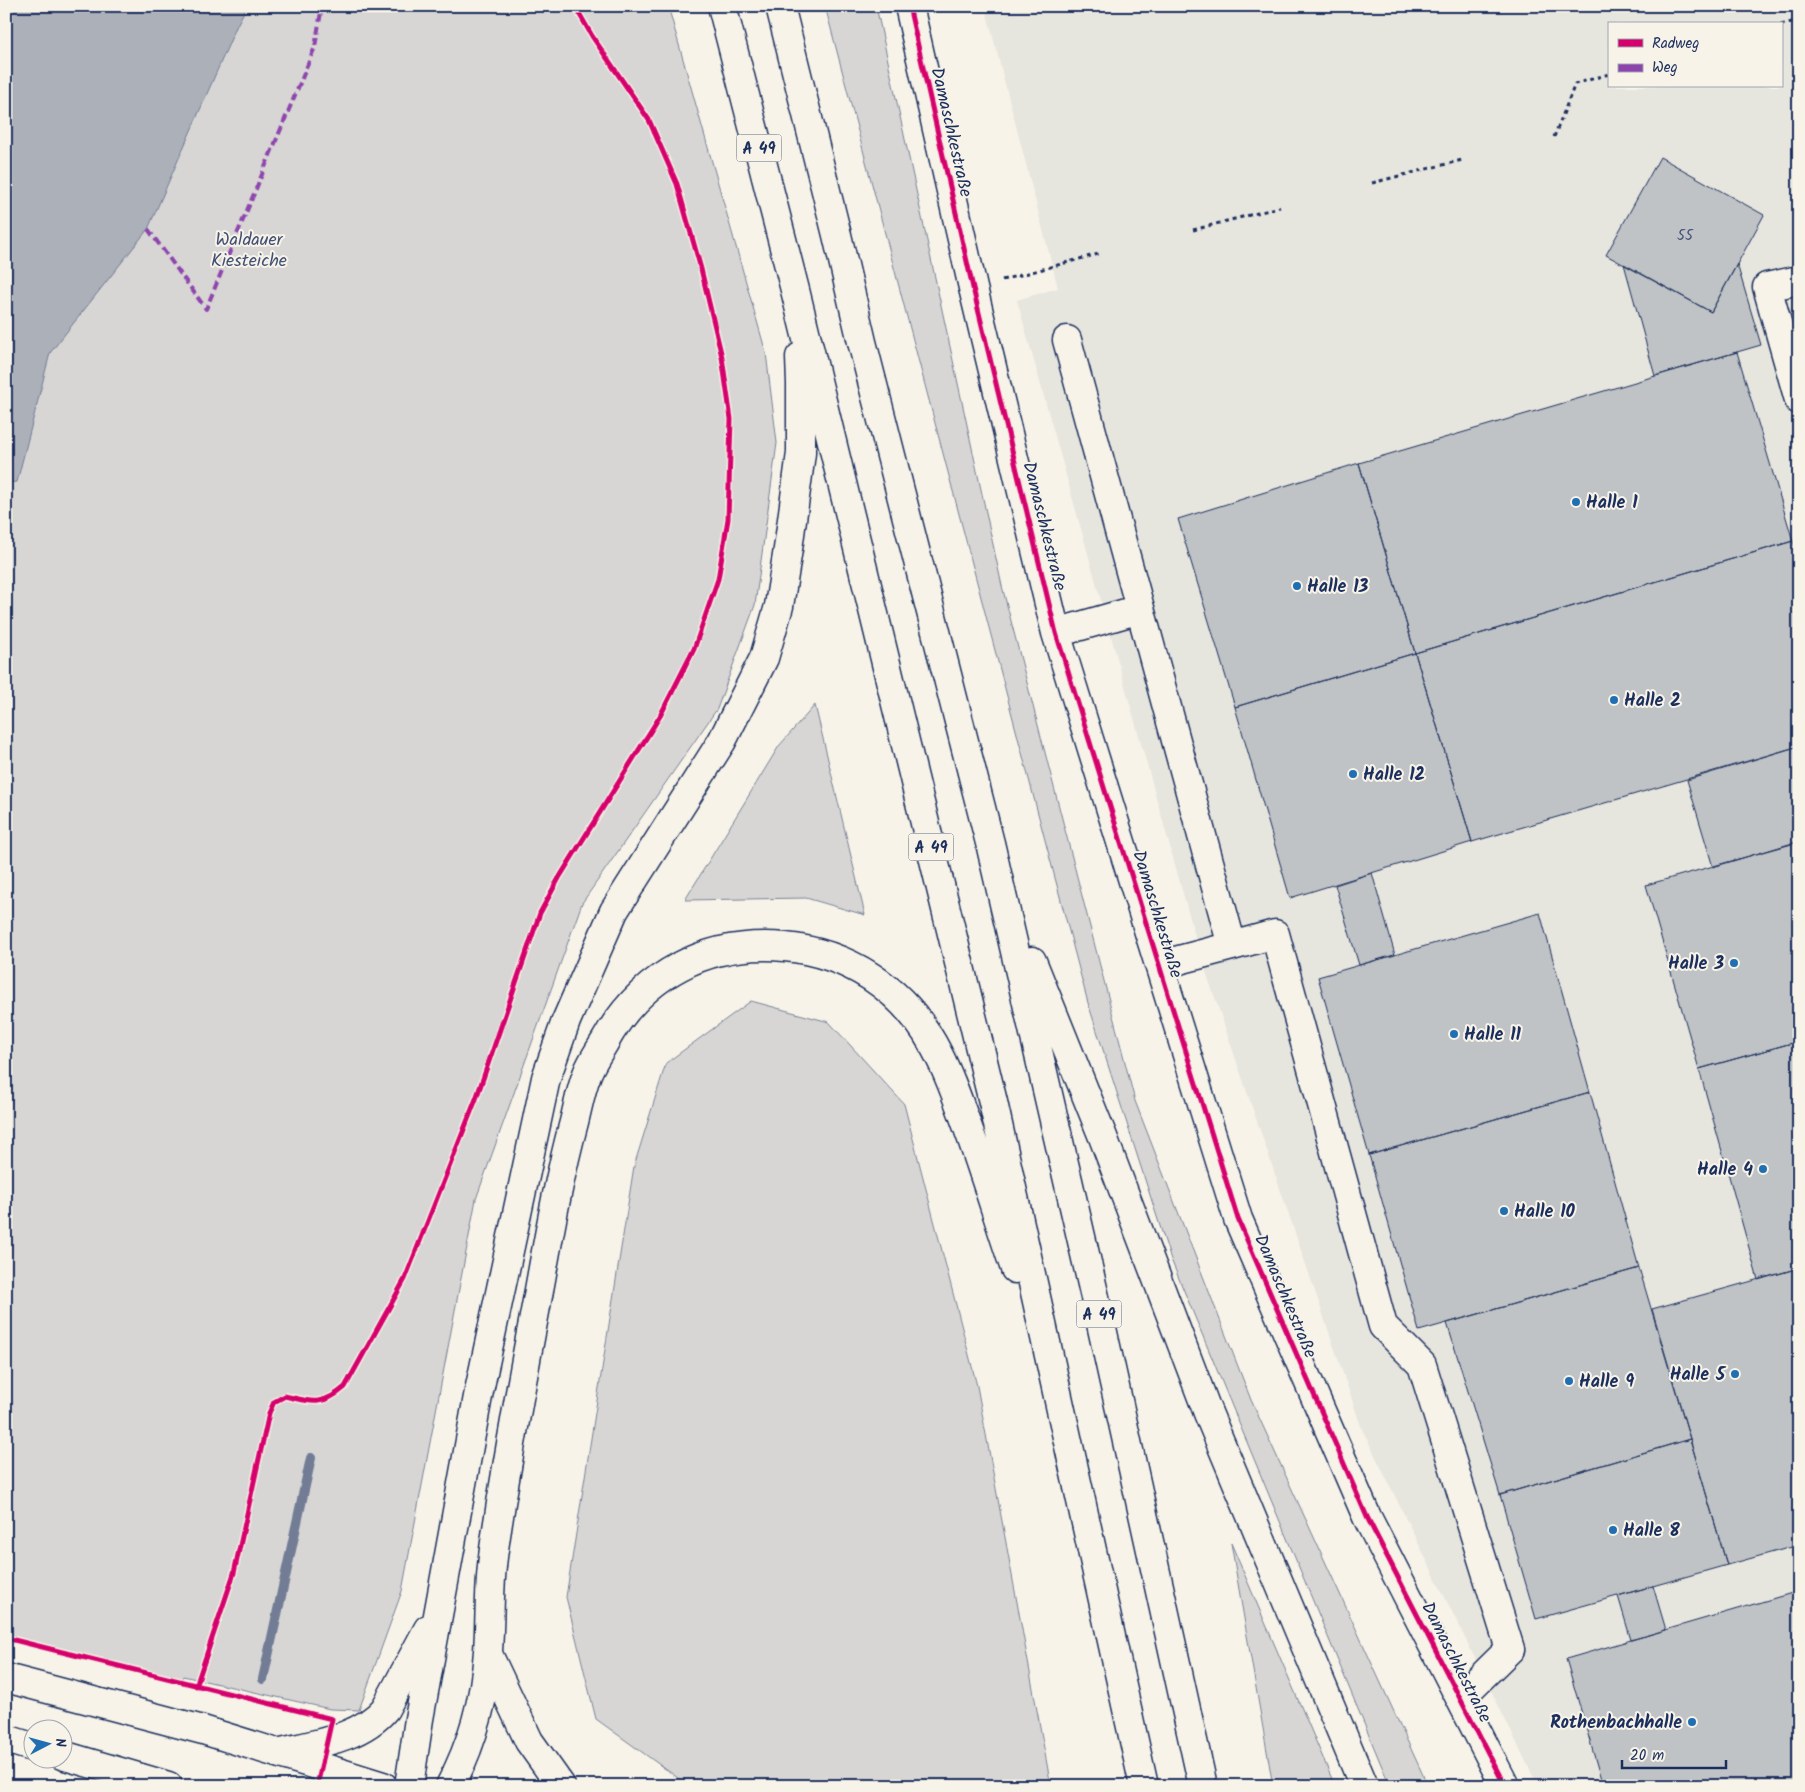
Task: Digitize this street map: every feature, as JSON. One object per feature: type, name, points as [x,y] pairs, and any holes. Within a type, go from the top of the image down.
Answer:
[{"type":"main road","name":"A 49","points":[[722,6],[795,290],[993,1102],[1144,1786]]},
{"type":"main road","name":"A 49","points":[[780,6],[864,352],[990,843],[1102,1328],[1204,1786]]},
{"type":"main road","name":"Damaschkestraße","points":[[909,6],[973,288],[1056,633],[1238,1219],[1367,1517],[1505,1786]]},
{"type":"main road","points":[[1799,280],[1767,287],[1799,400]]},
{"type":"main road","points":[[409,1786],[419,1719],[479,1391],[546,1078],[566,1021],[614,911],[722,741],[764,658],[779,606],[801,453],[801,384],[795,290]]},
{"type":"main road","points":[[1067,340],[1232,946]]},
{"type":"main road","points":[[1056,633],[1140,609]]},
{"type":"main road","points":[[990,843],[1043,992],[1103,1137],[1208,1414],[1364,1786]]},
{"type":"main road","points":[[1160,965],[1275,934],[1383,1326],[1422,1365],[1510,1649],[1460,1698]]},
{"type":"main road","points":[[450,1786],[461,1764],[472,1734],[481,1700],[488,1654],[492,1567],[511,1438],[564,1159],[587,1072],[613,1026],[630,1004],[670,970],[694,958],[721,951],[755,946],[787,947],[816,952],[844,961],[864,972],[892,993],[914,1016],[932,1041],[950,1079],[978,1155],[1061,1406]]},
{"type":"main road","points":[[277,1753],[343,1736],[358,1730],[379,1717],[441,1606]]},
{"type":"main road","points":[[488,1654],[529,1741],[561,1786]]},
{"type":"main road","points":[[6,1678],[204,1730],[383,1786]]},
{"type":"main road","points":[[6,1739],[22,1744]]},
{"type":"main road","points":[[72,1758],[168,1786]]},
{"type":"path","points":[[1782,24],[1799,20]]},
{"type":"path","points":[[1554,137],[1575,84],[1608,74]]},
{"type":"path","points":[[1372,183],[1462,160]]},
{"type":"path","points":[[1193,230],[1280,207]]},
{"type":"path","points":[[973,288],[1102,253]]},
{"type":"shaded area","points":[[6,6],[247,6],[148,229],[50,353],[17,482],[6,483]]},
{"type":"shaded area","points":[[985,6],[1799,6],[1799,1786],[1538,1786],[1362,1429],[1200,954],[1017,300],[1058,288]]},
{"type":"green space","name":"Waldauer Kiesteiche","points":[[6,6],[668,6],[766,353],[777,443],[755,605],[717,709],[582,903],[476,1199],[402,1591],[359,1710],[330,1709],[183,1676],[181,1680],[6,1636]]},
{"type":"green space","points":[[825,6],[876,6],[1002,586],[1135,1101],[1251,1400],[1428,1786],[1390,1786],[1170,1257],[1088,1003]]},
{"type":"green space","points":[[815,705],[865,915],[806,898],[685,900],[779,746]]},
{"type":"green space","points":[[751,1001],[829,1022],[904,1104],[977,1386],[1051,1786],[689,1786],[596,1719],[566,1597],[634,1166],[666,1063]]},
{"type":"green space","points":[[1231,1543],[1335,1786],[1273,1786]]},
{"type":"building","points":[[1660,157],[1764,215],[1711,312],[1606,255]]},
{"type":"building","points":[[1624,264],[1711,312],[1737,264],[1761,345],[1655,376]]},
{"type":"building","name":"Halle 1","points":[[1737,352],[1793,541],[1415,653],[1359,463]]},
{"type":"building","name":"Halle 13","points":[[1359,463],[1415,653],[1235,707],[1178,519]]},
{"type":"building","name":"Halle 2","points":[[1793,541],[1799,562],[1799,746],[1472,842],[1415,653]]},
{"type":"building","name":"Halle 12","points":[[1415,653],[1472,842],[1290,898],[1235,707]]},
{"type":"building","points":[[1799,746],[1799,841],[1713,867],[1687,780]]},
{"type":"building","name":"Halle 3","points":[[1799,842],[1799,1041],[1699,1069],[1646,885]]},
{"type":"building","points":[[1372,873],[1395,955],[1359,965],[1335,885]]},
{"type":"building","name":"Halle 11","points":[[1540,913],[1590,1092],[1369,1155],[1318,977]]},
{"type":"building","name":"Halle 4","points":[[1799,1041],[1799,1268],[1758,1280],[1699,1069]]},
{"type":"building","name":"Halle 10","points":[[1590,1092],[1639,1268],[1419,1331],[1369,1155]]},
{"type":"building","name":"Halle 9","points":[[1639,1268],[1690,1439],[1500,1495],[1447,1323]]},
{"type":"building","name":"Halle 5","points":[[1799,1268],[1799,1545],[1727,1565],[1652,1309]]},
{"type":"building","name":"Halle 8","points":[[1690,1439],[1727,1565],[1536,1619],[1500,1495]]},
{"type":"building","points":[[1653,1586],[1666,1630],[1631,1640],[1618,1596]]},
{"type":"building","name":"Rothenbachhalle","points":[[1799,1591],[1799,1786],[1603,1786],[1566,1659]]},
{"type":"waterway","points":[[263,1679],[311,1458]]},
{"type":"marked path","points":[[148,229],[206,309],[315,47],[322,6]]},
{"type":"marked path","points":[[6,1782],[20,1786]]},
{"type":"cycle path","points":[[196,1686],[234,1573],[269,1413],[274,1402],[285,1396],[309,1401],[323,1400],[330,1398],[345,1387],[405,1279],[476,1099],[540,913],[559,878],[660,716],[694,649],[718,579],[728,519],[731,419],[722,357],[701,269],[677,184],[649,120],[592,36],[575,6]]},
{"type":"cycle path","points":[[909,6],[973,288],[1056,633],[1238,1219],[1367,1517],[1505,1786]]},
{"type":"cycle path","points":[[6,1638],[332,1719],[317,1786]]},
{"type":"place","name":"Halle 1","points":[[1576,502]]},
{"type":"place","name":"Halle 13","points":[[1297,586]]},
{"type":"place","name":"Halle 2","points":[[1614,700]]},
{"type":"place","name":"Halle 12","points":[[1353,774]]},
{"type":"place","name":"Halle 3","points":[[1734,963]]},
{"type":"place","name":"Halle 11","points":[[1454,1034]]},
{"type":"place","name":"Halle 4","points":[[1763,1169]]},
{"type":"place","name":"Halle 10","points":[[1504,1211]]},
{"type":"place","name":"Halle 5","points":[[1735,1374]]},
{"type":"place","name":"Halle 9","points":[[1569,1381]]},
{"type":"place","name":"Halle 8","points":[[1613,1530]]},
{"type":"place","name":"Rothenbachhalle","points":[[1692,1722]]}]
